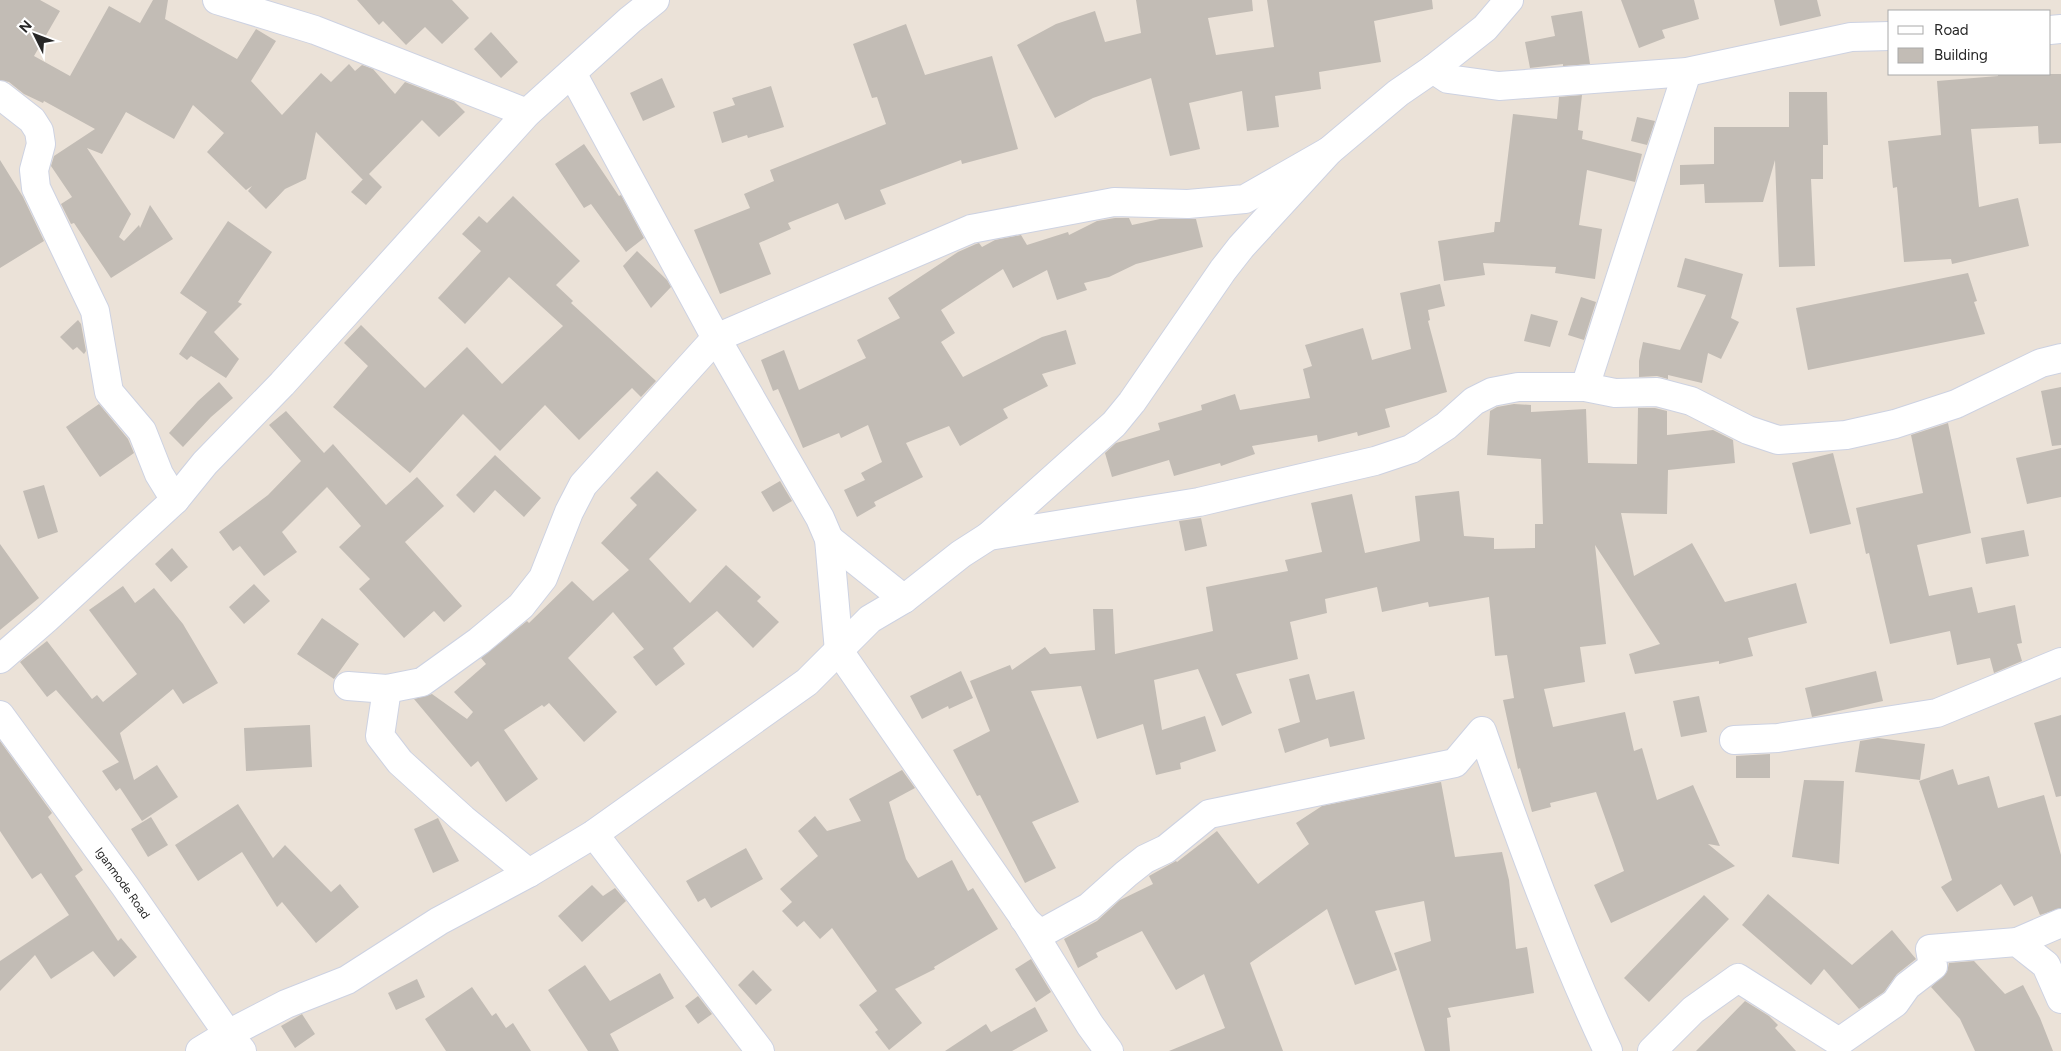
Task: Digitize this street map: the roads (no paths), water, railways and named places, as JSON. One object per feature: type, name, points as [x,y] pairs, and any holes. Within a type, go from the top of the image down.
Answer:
[{"type":"street","points":[[217,0],[315,30],[528,113]]},
{"type":"street","points":[[0,659],[175,500],[205,463],[282,384],[528,113],[630,20],[655,0]]},
{"type":"street","points":[[200,1051],[235,1042],[286,1004],[347,980],[439,921],[529,873],[594,834],[807,682],[870,619],[904,599],[946,566],[990,536],[1114,424],[1132,402],[1229,262],[1329,151],[1398,93],[1432,70],[1485,28],[1509,0]]},
{"type":"street","points":[[1432,70],[1448,79],[1499,86],[1687,72],[1851,37],[1888,36]]},
{"type":"street","points":[[1585,387],[1687,72]]},
{"type":"street","points":[[572,73],[716,338],[820,518],[829,539],[839,651],[1024,918],[1090,1025],[1109,1051]]},
{"type":"street","points":[[0,95],[32,120],[39,131],[41,144],[34,170],[36,188],[95,311],[109,392],[142,431],[158,474],[175,500]]},
{"type":"street","points":[[348,686],[387,689],[422,682],[479,641],[521,606],[543,578],[569,512],[584,485],[716,338],[971,229],[1114,202],[1188,204],[1245,199],[1329,151]]},
{"type":"street","points":[[990,536],[1199,502],[1366,463],[1411,450],[1446,426],[1474,401],[1492,392],[1518,387],[1585,387],[1616,393],[1657,392],[1691,401],[1748,430],[1778,440],[1846,434],[1895,424],[1956,404],[2041,363],[2061,358]]},
{"type":"street","points":[[829,539],[904,599]]},
{"type":"street","points":[[1734,740],[1778,738],[1937,713],[2061,662]]},
{"type":"street","points":[[387,689],[380,736],[400,762],[463,819],[529,873]]},
{"type":"street","name":"Iganmode Road","points":[[0,715],[235,1042]]},
{"type":"street","points":[[1024,918],[1040,934],[1089,907],[1145,859],[1166,849],[1209,814],[1455,763],[1482,731],[1531,870],[1578,988],[1608,1051]]},
{"type":"street","points":[[594,834],[760,1051]]},
{"type":"street","points":[[1652,1051],[1693,1010],[1738,978],[1839,1046],[1894,1003],[1907,986],[1932,966],[1930,949],[2017,942],[2061,923]]},
{"type":"street","points":[[2046,966],[2061,932]]},
{"type":"street","points":[[2017,942],[2046,966],[2061,999]]}]
